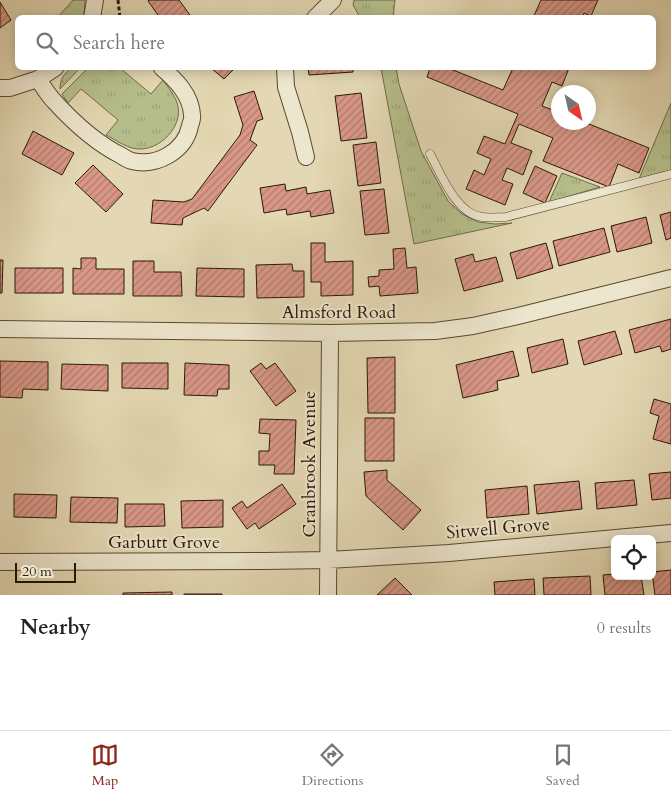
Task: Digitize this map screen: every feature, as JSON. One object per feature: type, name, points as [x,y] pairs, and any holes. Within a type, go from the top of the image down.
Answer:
[{"type":"street","points":[[92,15],[95,0]]},
{"type":"street","points":[[318,15],[333,0]]},
{"type":"street","points":[[0,88],[10,88],[38,79],[52,70]]},
{"type":"street","points":[[38,79],[52,100],[83,129],[112,151],[131,161],[152,162],[166,157],[178,148],[189,135],[193,116],[188,98],[176,80],[164,70]]},
{"type":"street","points":[[285,70],[286,87],[306,158]]},
{"type":"street","name":"Almsford Road","points":[[0,329],[435,331],[473,326],[518,316],[671,278]]},
{"type":"street","name":"Cranbrook Avenue","points":[[328,595],[330,332]]},
{"type":"street","name":"Sitwell Grove","points":[[328,560],[448,553],[671,533]]},
{"type":"street","name":"Garbutt Grove","points":[[0,562],[328,560]]},
{"type":"lane","points":[[430,154],[452,196],[465,210],[480,217],[506,217],[671,174]]},
{"type":"path","points":[[118,0],[120,15]]},
{"type":"green space","points":[[73,0],[85,0],[84,15],[60,15]]},
{"type":"green space","points":[[354,0],[395,0],[393,15],[359,15],[353,5]]},
{"type":"green space","points":[[68,70],[78,70],[60,89],[61,82]]},
{"type":"green space","points":[[86,70],[122,70],[151,94],[163,80],[175,97],[178,117],[171,132],[165,139],[150,148],[136,149],[106,135],[118,120],[81,89],[68,103],[62,94]]},
{"type":"green space","points":[[381,70],[396,70],[399,84],[421,151],[448,201],[462,214],[478,222],[512,223],[414,244]]},
{"type":"green space","points":[[671,103],[671,170],[639,179]]},
{"type":"green space","points":[[562,173],[600,187],[549,202]]},
{"type":"building","points":[[179,0],[190,15],[158,15],[148,1]]},
{"type":"building","points":[[541,0],[598,0],[591,15],[584,13],[583,15],[534,15]]},
{"type":"building","points":[[0,2],[11,20],[0,28]]},
{"type":"building","points":[[213,70],[233,70],[224,79]]},
{"type":"building","points":[[308,70],[353,70],[353,72],[309,75]]},
{"type":"building","points":[[429,70],[453,70],[503,90],[512,70],[568,70],[562,85],[552,82],[542,106],[551,109],[551,130],[596,130],[596,127],[649,148],[639,173],[618,164],[609,187],[543,161],[553,138],[519,124],[511,143],[532,151],[523,175],[507,168],[502,180],[513,184],[505,205],[466,189],[474,170],[484,175],[491,159],[477,153],[484,136],[505,144],[518,114],[427,77]]},
{"type":"building","points":[[254,91],[263,119],[257,121],[250,140],[257,145],[208,211],[204,208],[183,218],[182,225],[151,223],[153,200],[184,202],[192,199],[240,135],[243,125],[234,97]]},
{"type":"building","points":[[361,93],[367,138],[341,141],[335,96]]},
{"type":"building","points":[[33,131],[74,153],[62,175],[22,154]]},
{"type":"building","points":[[376,142],[381,183],[358,186],[353,145]]},
{"type":"building","points":[[93,165],[123,194],[106,212],[75,183]]},
{"type":"building","points":[[535,166],[557,176],[545,203],[523,193]]},
{"type":"building","points":[[285,184],[286,191],[306,187],[307,194],[330,190],[334,213],[311,217],[310,211],[287,215],[286,209],[264,213],[260,188]]},
{"type":"building","points":[[384,189],[389,233],[365,235],[360,191]]},
{"type":"building","points":[[671,212],[671,238],[666,240],[660,215]]},
{"type":"building","points":[[646,217],[652,243],[617,252],[611,226]]},
{"type":"building","points":[[604,228],[610,252],[559,266],[553,241]]},
{"type":"building","points":[[311,243],[325,243],[325,262],[353,261],[353,295],[321,296],[321,282],[311,282]]},
{"type":"building","points":[[546,243],[553,268],[517,279],[510,253]]},
{"type":"building","points":[[405,248],[407,268],[416,267],[418,293],[380,296],[379,286],[369,287],[368,277],[379,276],[379,270],[394,269],[393,249]]},
{"type":"building","points":[[473,254],[475,262],[496,257],[503,281],[464,291],[455,259]]},
{"type":"building","points":[[81,258],[96,258],[96,269],[124,269],[124,294],[73,294],[73,268],[81,269]]},
{"type":"building","points":[[0,260],[3,260],[2,293],[0,293]]},
{"type":"building","points":[[133,261],[154,261],[154,272],[181,272],[182,296],[133,296]]},
{"type":"building","points":[[292,264],[293,271],[304,271],[304,297],[257,298],[256,265]]},
{"type":"building","points":[[15,268],[63,268],[63,293],[15,293]]},
{"type":"building","points":[[197,268],[244,269],[244,297],[196,296]]},
{"type":"building","points":[[671,319],[671,349],[662,352],[660,346],[635,353],[629,330]]},
{"type":"building","points":[[615,331],[622,354],[584,365],[578,341]]},
{"type":"building","points":[[563,339],[568,364],[532,373],[527,348]]},
{"type":"building","points":[[513,351],[519,376],[497,381],[498,390],[463,398],[456,365]]},
{"type":"building","points":[[395,357],[395,413],[368,413],[367,358]]},
{"type":"building","points":[[0,361],[48,362],[48,390],[23,389],[22,398],[0,397]]},
{"type":"building","points":[[122,363],[168,363],[168,389],[122,388]]},
{"type":"building","points":[[185,363],[229,365],[229,389],[218,389],[217,396],[184,395]]},
{"type":"building","points":[[261,363],[266,369],[275,363],[296,391],[276,406],[250,371]]},
{"type":"building","points":[[62,364],[108,365],[108,391],[61,389]]},
{"type":"building","points":[[654,399],[671,404],[671,444],[653,439],[659,416],[650,413]]},
{"type":"building","points":[[365,418],[394,418],[394,461],[365,461]]},
{"type":"building","points":[[260,419],[296,420],[294,474],[274,474],[275,465],[259,465],[259,451],[269,451],[270,434],[259,433]]},
{"type":"building","points":[[387,470],[387,480],[421,510],[403,530],[366,496],[364,472]]},
{"type":"building","points":[[671,472],[671,498],[652,500],[649,474]]},
{"type":"building","points":[[634,480],[637,505],[597,509],[595,483]]},
{"type":"building","points":[[579,481],[582,509],[537,514],[534,485]]},
{"type":"building","points":[[282,484],[296,504],[259,529],[255,523],[247,529],[232,508],[242,501],[247,508]]},
{"type":"building","points":[[527,486],[529,514],[487,518],[485,490]]},
{"type":"building","points":[[14,494],[57,495],[56,518],[14,517]]},
{"type":"building","points":[[71,497],[118,498],[117,523],[70,522]]},
{"type":"building","points":[[223,500],[223,527],[182,528],[181,501]]},
{"type":"building","points":[[125,504],[164,504],[165,526],[125,527]]},
{"type":"building","points":[[671,570],[671,595],[655,595],[653,580],[656,580],[656,572]]},
{"type":"building","points":[[611,574],[611,580],[642,580],[644,595],[605,595],[603,575]]},
{"type":"building","points":[[590,576],[591,595],[544,595],[543,578]]},
{"type":"building","points":[[395,578],[412,595],[377,595]]},
{"type":"building","points":[[534,579],[535,595],[495,595],[494,582]]},
{"type":"building","points":[[172,592],[172,595],[123,595],[123,593]]},
{"type":"building","points":[[222,594],[222,595],[184,595]]}]
